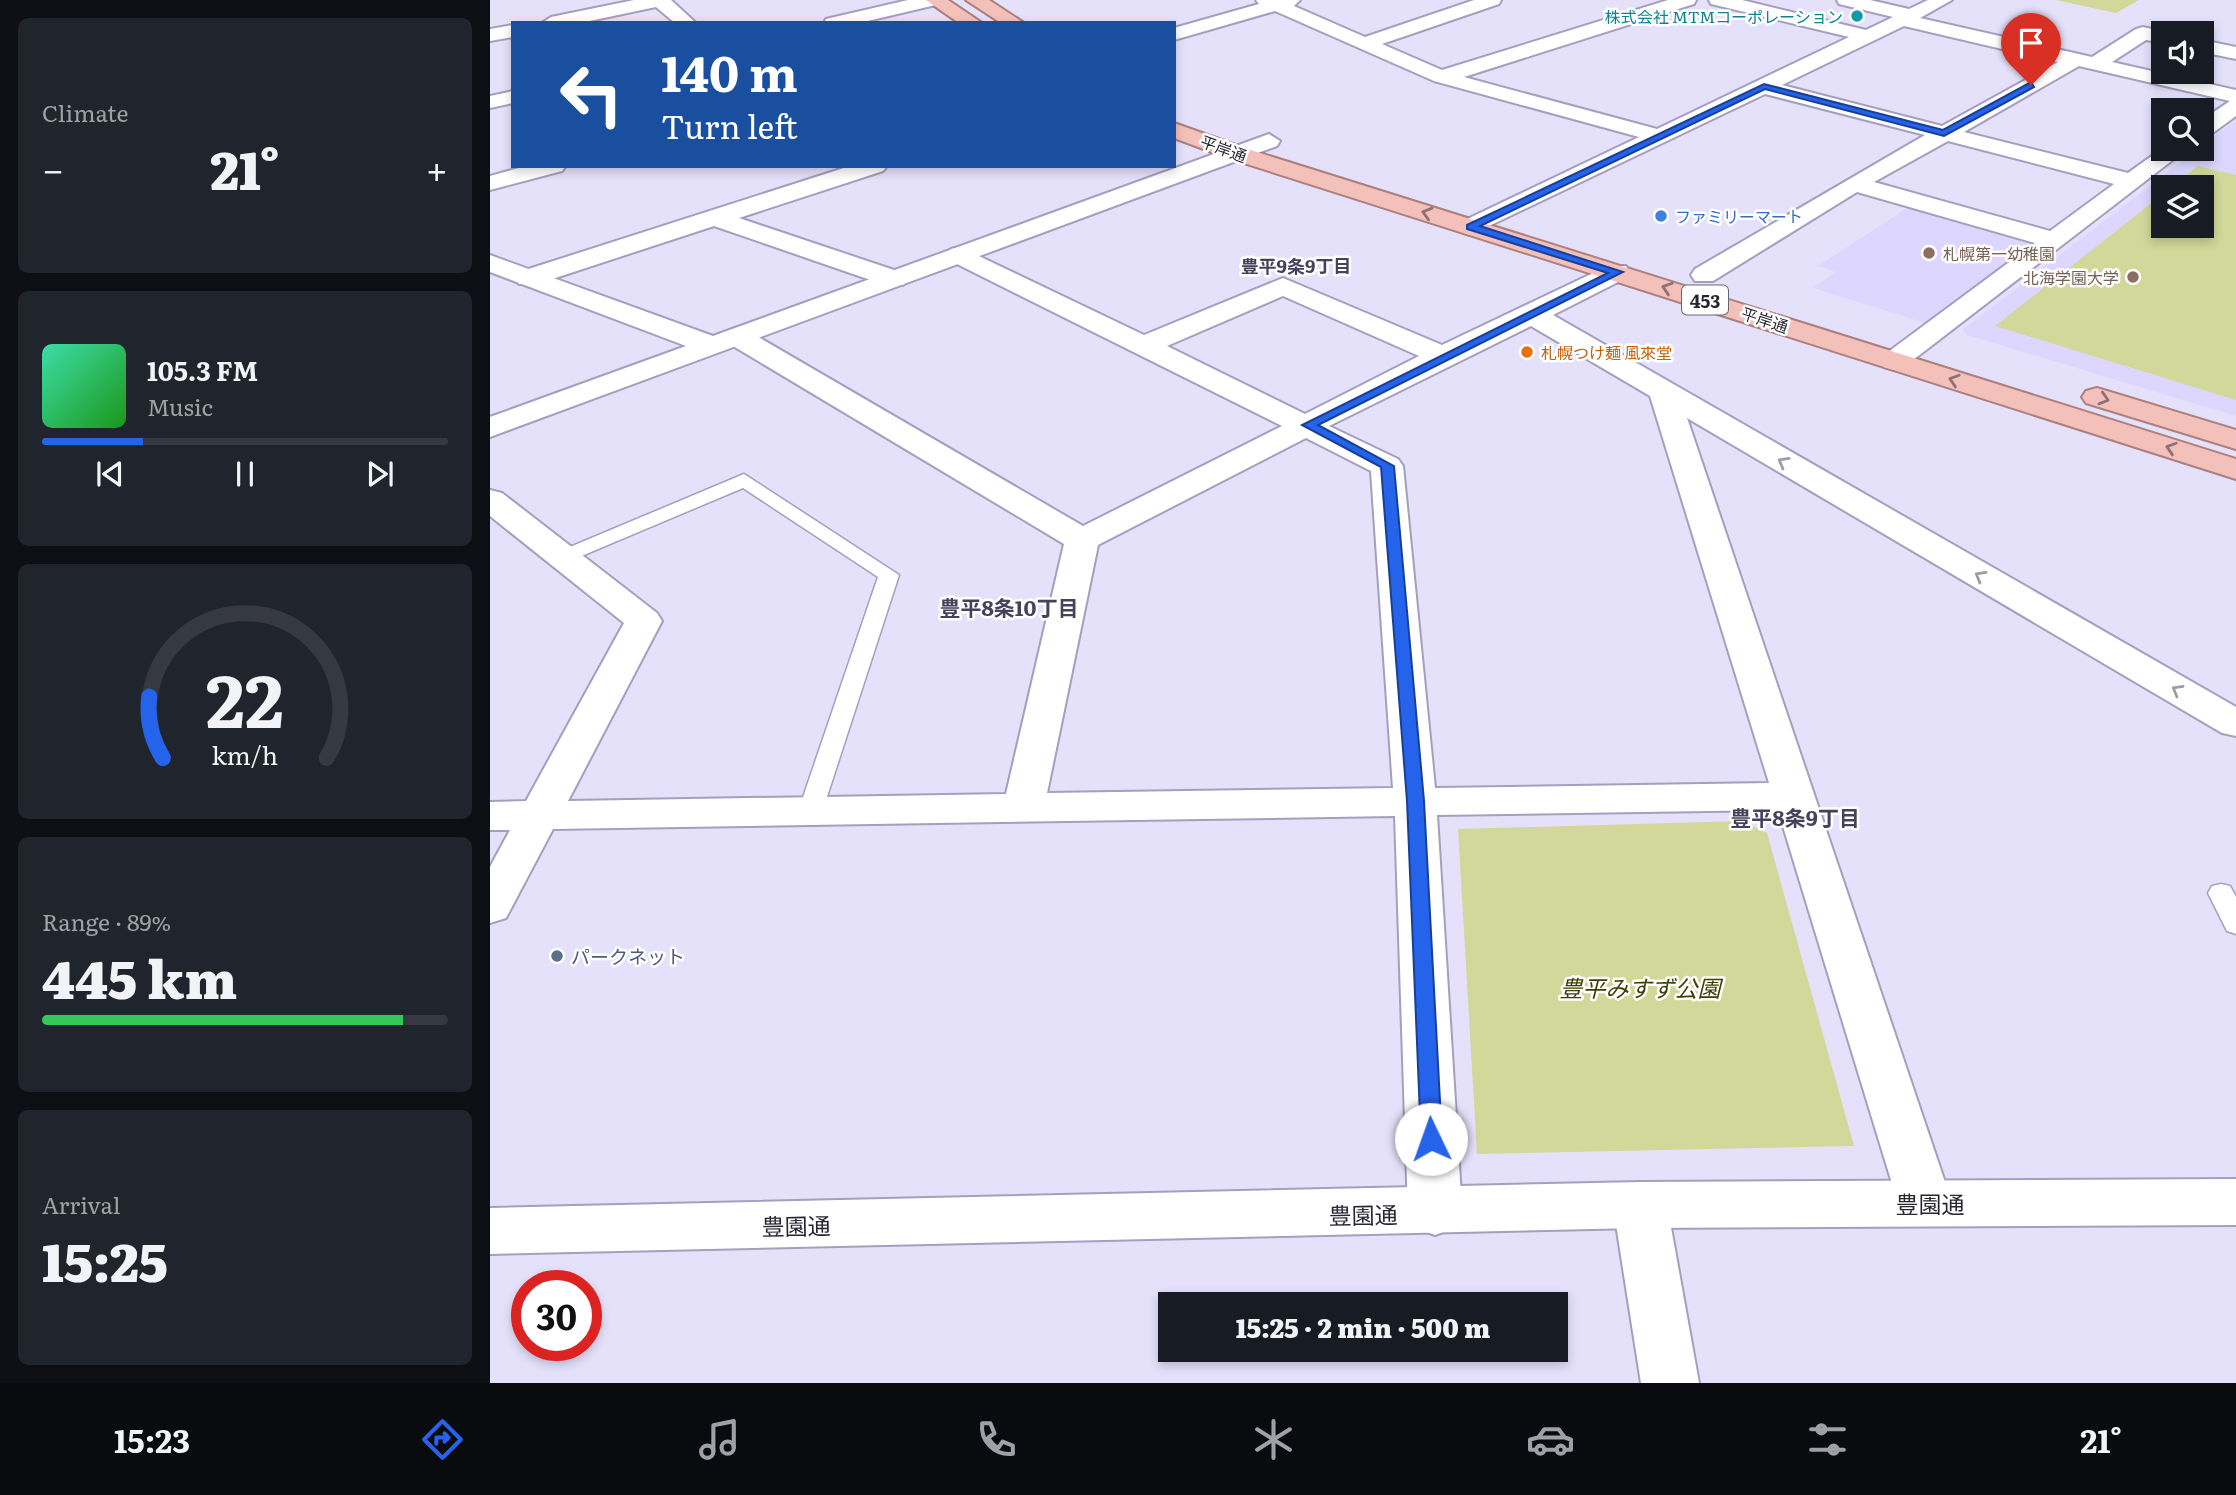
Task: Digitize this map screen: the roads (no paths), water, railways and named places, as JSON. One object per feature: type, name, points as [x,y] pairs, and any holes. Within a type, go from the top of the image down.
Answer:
[{"type":"highway","points":[[934,0],[970,21]]},
{"type":"highway","points":[[975,0],[1011,21]]},
{"type":"highway","name":"平岸通","points":[[1176,107],[1269,141],[1944,350]]},
{"type":"highway","name":"平岸通","points":[[1176,131],[1236,153],[2236,469]]},
{"type":"highway","points":[[2077,391],[2236,440]]},
{"type":"street","points":[[560,21],[660,0],[685,21]]},
{"type":"street","points":[[842,21],[934,0]]},
{"type":"street","points":[[1363,44],[1492,0]]},
{"type":"street","points":[[1441,77],[1687,0]]},
{"type":"street","points":[[1718,0],[1868,36]]},
{"type":"street","points":[[1846,0],[2083,63],[2236,96]]},
{"type":"street","points":[[1471,227],[1943,0]]},
{"type":"street","points":[[1176,33],[1278,2],[1363,44],[1441,77],[1659,136]]},
{"type":"street","points":[[490,36],[511,31]]},
{"type":"street","points":[[1704,275],[1944,133],[2143,33],[2151,35]]},
{"type":"street","points":[[2214,48],[2236,53]]},
{"type":"street","points":[[1764,86],[2130,181]]},
{"type":"street","points":[[490,102],[511,97]]},
{"type":"street","points":[[2214,122],[2236,106]]},
{"type":"street","points":[[490,428],[1269,141]]},
{"type":"street","points":[[1894,361],[2159,161]]},
{"type":"street","points":[[490,183],[546,168]]},
{"type":"street","points":[[503,271],[715,218],[864,168]]},
{"type":"street","points":[[1854,184],[2053,240]]},
{"type":"street","points":[[715,218],[894,279]]},
{"type":"street","points":[[960,256],[1146,345],[1387,466],[1415,801],[1436,1212]]},
{"type":"street","points":[[503,271],[726,342],[1082,540]]},
{"type":"street","points":[[1082,540],[1443,356],[1618,272]]},
{"type":"street","points":[[1146,345],[1283,286],[1443,356]]},
{"type":"street","points":[[1532,315],[2236,724]]},
{"type":"street","points":[[1664,393],[1925,1203]]},
{"type":"street","points":[[490,500],[565,556],[644,621],[490,907]]},
{"type":"street","points":[[1024,806],[1082,540]]},
{"type":"street","points":[[490,816],[1794,796]]},
{"type":"street","name":"豊園通","points":[[490,1231],[1436,1212],[1640,1205],[2236,1202]]},
{"type":"street","points":[[1640,1205],[1670,1383]]},
{"type":"lane","points":[[565,556],[744,481],[889,575],[810,812]]},
{"type":"lane","points":[[2221,893],[2236,924]]},
{"type":"place","name":"株式会社 MTMコーポレーション","points":[[1857,16]]},
{"type":"place","name":"ファミリーマート","points":[[1661,216]]},
{"type":"place","name":"札幌第一幼稚園","points":[[1929,253]]},
{"type":"place","name":"北海学園大学","points":[[2133,277]]},
{"type":"place","name":"札幌つけ麺 風來堂","points":[[1527,352]]},
{"type":"place","name":"パークネット","points":[[557,956]]},
{"type":"district","name":"豊平9条9丁目","points":[[1296,265]]},
{"type":"district","name":"豊平8条10丁目","points":[[1009,606]]},
{"type":"district","name":"豊平8条9丁目","points":[[1795,816]]},
{"type":"park label","name":"豊平みすず公園","points":[[1640,987]]}]
